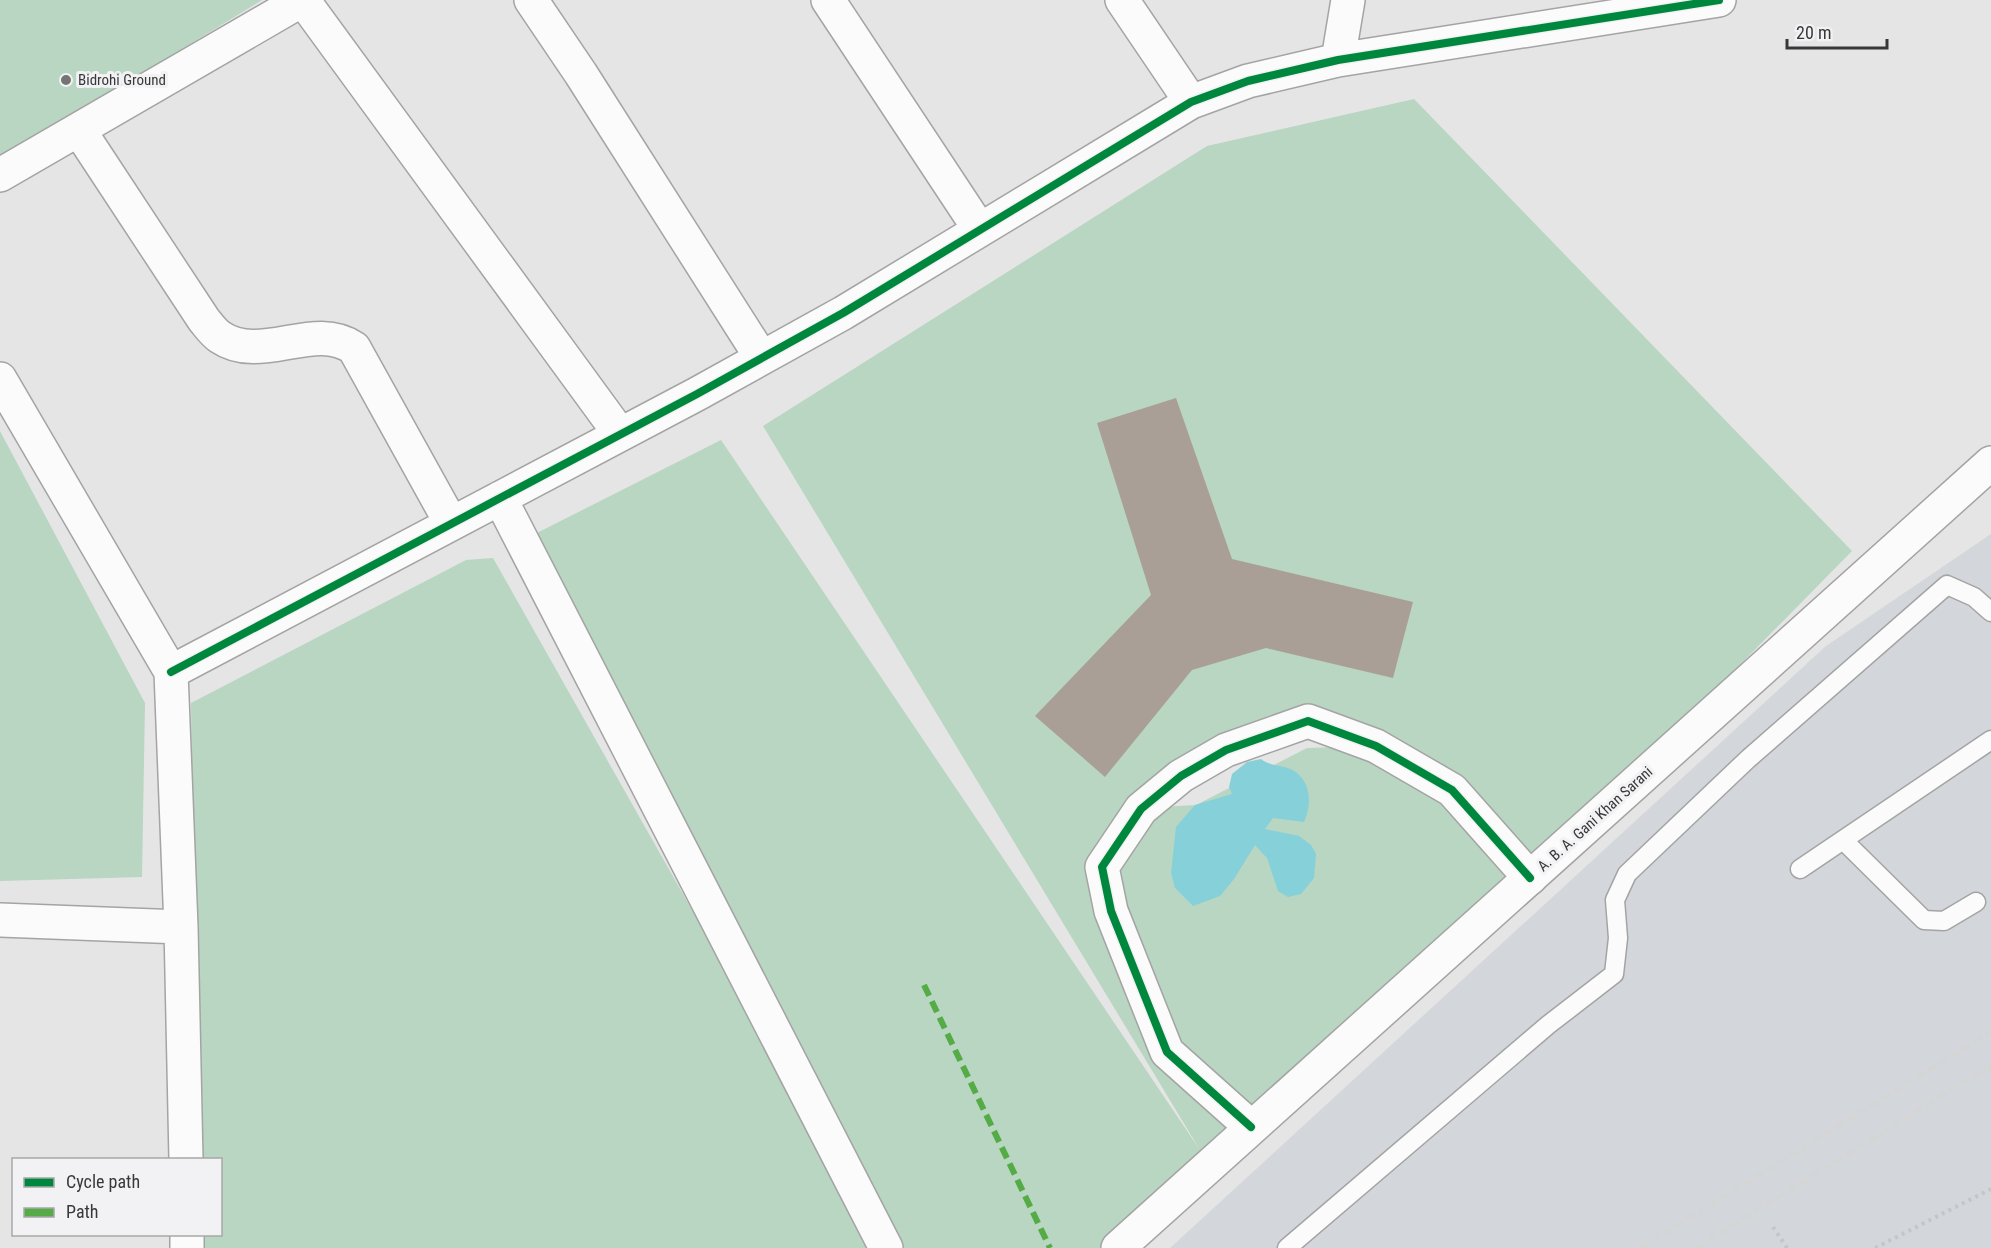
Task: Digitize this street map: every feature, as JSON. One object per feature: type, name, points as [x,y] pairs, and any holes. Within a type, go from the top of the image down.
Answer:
[{"type":"street","points":[[0,175],[302,0],[620,434]]},
{"type":"street","points":[[531,0],[581,74],[761,357]]},
{"type":"street","points":[[828,0],[980,230]]},
{"type":"street","points":[[1122,0],[1191,102]]},
{"type":"street","points":[[1338,60],[1348,0]]},
{"type":"street","points":[[171,672],[843,313],[1191,102],[1248,81],[1338,60],[1647,7],[1719,0]]},
{"type":"street","points":[[79,130],[204,320],[219,337],[236,345],[254,347],[326,338],[342,340],[354,348],[451,523]]},
{"type":"street","points":[[0,379],[171,672],[181,927],[186,1158]]},
{"type":"street","name":"A. B. A. Gani Khan Sarani","points":[[1118,1248],[1991,463]]},
{"type":"street","points":[[500,498],[886,1248]]},
{"type":"street","points":[[1251,1128],[1167,1052],[1110,911],[1102,867],[1141,809],[1181,776],[1226,750],[1308,721],[1376,746],[1452,790],[1530,878]]},
{"type":"street","points":[[0,920],[181,927]]},
{"type":"lane","points":[[1287,1248],[1548,1025],[1614,974],[1618,938],[1615,900],[1627,874],[1748,759],[1947,585],[1974,597],[1991,612]]},
{"type":"lane","points":[[1800,868],[1844,842],[1991,740]]},
{"type":"lane","points":[[1844,842],[1924,920],[1944,921],[1976,902]]},
{"type":"path","points":[[1875,1248],[1991,1189]]},
{"type":"path","points":[[1773,1227],[1787,1248]]},
{"type":"shaded area","points":[[1991,534],[1991,1248],[1170,1248],[1826,646]]},
{"type":"green space","name":"Bidrohi Ground","points":[[0,0],[262,0],[0,160]]},
{"type":"green space","points":[[1414,99],[1852,551],[1530,878],[1118,1248],[887,1248],[525,539],[721,440],[1200,1150],[763,426],[1207,146]],"holes":[[[1308,721],[1374,746],[1307,748],[1196,805],[1142,808]]]},
{"type":"green space","points":[[0,431],[145,703],[142,877],[0,881]]},
{"type":"green space","points":[[493,558],[883,1248],[198,1248],[198,1236],[222,1236],[222,1158],[197,1158],[191,703],[466,560]]},
{"type":"water","points":[[1261,759],[1270,764],[1293,770],[1302,778],[1308,790],[1309,803],[1304,822],[1273,818],[1265,829],[1299,836],[1311,845],[1316,854],[1314,878],[1301,894],[1288,897],[1278,891],[1267,858],[1255,845],[1234,879],[1220,896],[1193,906],[1175,888],[1171,873],[1176,827],[1195,805],[1232,794],[1229,787],[1232,774],[1247,762]]},
{"type":"building","points":[[1176,398],[1232,559],[1413,602],[1393,678],[1266,648],[1192,670],[1105,777],[1035,716],[1151,595],[1097,423]]},
{"type":"railway","points":[[1641,1248],[1991,1032]]},
{"type":"railway","points":[[1697,1248],[1991,1065]]},
{"type":"marked path","points":[[924,985],[1050,1248]]},
{"type":"cycle path","points":[[171,672],[697,394],[843,313],[1191,102],[1248,81],[1338,60],[1719,0]]},
{"type":"cycle path","points":[[1251,1127],[1167,1052],[1111,911],[1102,867],[1141,809],[1181,776],[1226,750],[1308,721],[1376,746],[1452,790],[1530,878]]},
{"type":"place","name":"Bidrohi Ground","points":[[66,80]]}]
